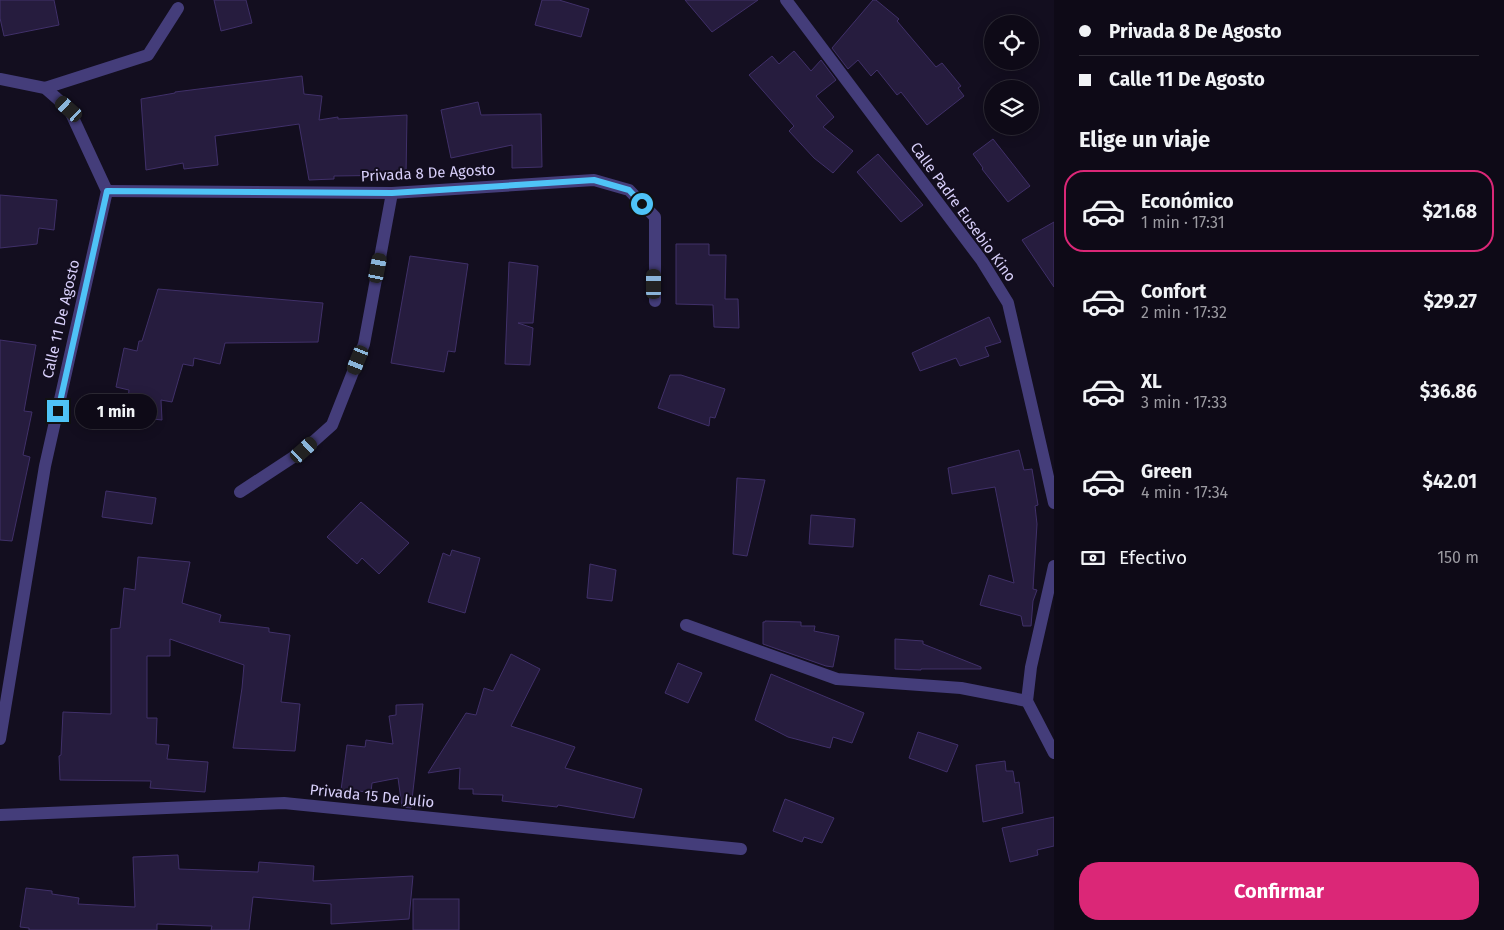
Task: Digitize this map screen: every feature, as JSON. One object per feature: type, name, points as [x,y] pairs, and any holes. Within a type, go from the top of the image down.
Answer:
[{"type":"street","name":"Calle Padre Eusebio Kino","points":[[786,0],[982,261],[1008,303],[1054,503]]},
{"type":"street","points":[[45,88],[148,55],[178,8]]},
{"type":"street","points":[[0,78],[45,88],[69,109],[107,191]]},
{"type":"street","name":"Privada 8 De Agosto","points":[[107,191],[392,193],[594,180],[629,190],[654,217],[654,301]]},
{"type":"street","name":"Calle 11 De Agosto","points":[[0,739],[45,466],[107,191]]},
{"type":"street","points":[[240,492],[304,450],[332,425],[364,344],[392,193]]},
{"type":"street","points":[[1054,566],[1031,668],[1027,702],[1054,752]]},
{"type":"street","points":[[686,625],[837,679],[961,688],[1027,702]]},
{"type":"street","name":"Privada 15 De Julio","points":[[0,815],[284,803],[740,848]]},
{"type":"building","points":[[0,0],[54,0],[59,25],[4,36],[0,18]]},
{"type":"building","points":[[214,0],[246,0],[252,23],[221,31]]},
{"type":"building","points":[[542,0],[559,0],[589,9],[581,37],[535,25]]},
{"type":"building","points":[[685,0],[758,0],[712,32]]},
{"type":"building","points":[[873,0],[876,0],[899,19],[897,21],[936,67],[942,63],[961,86],[958,88],[964,96],[927,125],[901,92],[897,95],[877,70],[871,76],[858,60],[848,69],[832,48]]},
{"type":"building","points":[[794,51],[811,71],[821,60],[836,80],[816,96],[834,117],[823,127],[853,151],[833,173],[814,158],[789,131],[794,126],[749,75],[772,56],[779,64]]},
{"type":"building","points":[[302,76],[304,94],[322,96],[319,120],[338,117],[338,119],[407,115],[406,175],[334,176],[334,179],[309,180],[299,124],[215,136],[218,165],[184,169],[183,163],[146,170],[141,99],[175,92]]},
{"type":"building","points":[[478,102],[481,115],[541,114],[542,167],[512,168],[512,145],[451,158],[441,110]]},
{"type":"building","points":[[993,139],[1030,186],[1008,202],[982,169],[973,154]]},
{"type":"building","points":[[878,154],[923,205],[901,222],[857,172]]},
{"type":"building","points":[[0,195],[57,200],[54,230],[39,228],[37,244],[0,248]]},
{"type":"building","points":[[1054,222],[1054,287],[1022,240]]},
{"type":"building","points":[[676,244],[709,244],[709,255],[726,255],[725,299],[738,299],[739,328],[714,327],[713,305],[676,304]]},
{"type":"building","points":[[410,256],[468,264],[455,352],[448,351],[444,372],[391,363]]},
{"type":"building","points":[[509,262],[538,266],[533,323],[518,323],[533,328],[530,365],[505,364]]},
{"type":"building","points":[[158,289],[323,303],[318,342],[225,343],[220,364],[194,358],[193,366],[183,364],[172,402],[161,400],[162,420],[126,416],[129,390],[116,387],[124,348],[137,351],[139,341],[142,341]]},
{"type":"building","points":[[989,317],[1001,342],[985,347],[989,356],[960,366],[956,358],[920,371],[912,353]]},
{"type":"building","points":[[0,340],[36,345],[24,411],[32,412],[23,455],[30,457],[12,541],[0,540]]},
{"type":"building","points":[[670,375],[681,375],[725,389],[715,418],[710,417],[709,426],[658,408]]},
{"type":"building","points":[[1019,450],[1024,470],[1032,469],[1038,505],[1035,506],[1037,524],[1033,589],[1037,590],[1033,601],[1031,626],[1023,626],[1021,616],[980,605],[989,575],[1014,583],[995,487],[952,494],[948,468]]},
{"type":"building","points":[[737,478],[765,480],[747,556],[733,554]]},
{"type":"building","points":[[106,491],[156,498],[152,524],[102,517]]},
{"type":"building","points":[[361,502],[409,543],[379,574],[362,558],[357,564],[327,537]]},
{"type":"building","points":[[811,515],[855,519],[853,547],[809,544]]},
{"type":"building","points":[[452,550],[480,558],[465,613],[428,602],[443,553],[450,556]]},
{"type":"building","points":[[138,557],[190,562],[182,603],[221,615],[219,622],[269,628],[269,632],[290,635],[281,702],[300,704],[295,751],[233,748],[244,665],[170,639],[170,656],[147,656],[147,718],[157,718],[156,744],[169,745],[167,759],[208,762],[205,792],[150,788],[151,781],[60,780],[59,756],[61,755],[63,712],[111,714],[111,629],[120,628],[124,588],[135,590]]},
{"type":"building","points":[[590,564],[616,570],[612,601],[587,598]]},
{"type":"building","points":[[763,622],[801,622],[801,626],[815,626],[814,631],[839,636],[833,667],[763,644]]},
{"type":"building","points":[[895,639],[923,641],[923,644],[981,667],[981,669],[895,669]]},
{"type":"building","points":[[511,654],[540,669],[511,726],[575,747],[565,768],[642,789],[634,818],[558,805],[557,807],[502,801],[503,795],[473,794],[473,789],[459,789],[460,768],[428,773],[466,713],[476,715],[484,688],[493,691]]},
{"type":"building","points":[[678,663],[702,673],[688,703],[665,693]]},
{"type":"building","points":[[771,674],[864,713],[852,743],[833,737],[830,748],[788,737],[755,720]]},
{"type":"building","points":[[423,704],[411,808],[402,807],[398,778],[372,783],[371,792],[341,790],[347,745],[365,747],[366,740],[393,744],[389,716],[396,715],[396,705]]},
{"type":"building","points":[[918,732],[958,745],[947,772],[909,758]]},
{"type":"building","points":[[1005,761],[1006,771],[1013,771],[1015,783],[1019,782],[1023,813],[983,822],[976,765]]},
{"type":"building","points":[[785,799],[834,818],[822,843],[804,837],[802,842],[773,831]]},
{"type":"building","points":[[1054,817],[1054,846],[1037,850],[1038,855],[1010,862],[1002,828]]},
{"type":"building","points":[[178,855],[179,869],[258,872],[259,862],[314,866],[313,881],[413,876],[409,919],[331,924],[331,904],[253,897],[249,930],[211,930],[212,926],[157,924],[157,930],[29,930],[29,928],[20,927],[26,888],[52,891],[52,894],[79,898],[78,904],[135,907],[133,857]]},
{"type":"building","points":[[413,899],[459,899],[459,930],[413,930]]},
{"type":"route","points":[[58,411],[107,191],[392,193],[594,180],[629,190],[642,204]]}]
